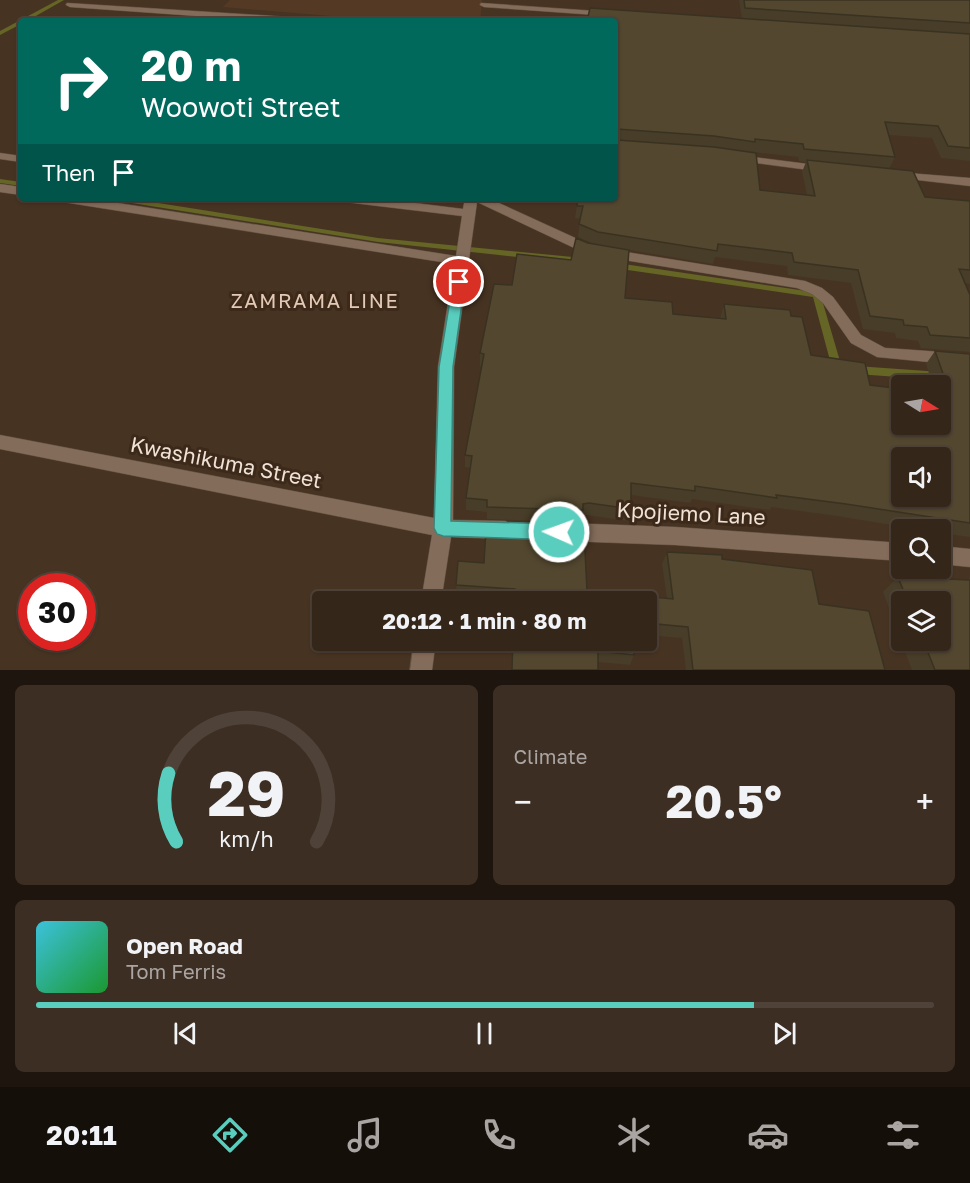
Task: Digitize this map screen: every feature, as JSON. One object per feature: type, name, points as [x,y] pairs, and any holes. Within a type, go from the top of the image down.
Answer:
[{"type":"street","points":[[70,5],[261,18]]},
{"type":"street","points":[[484,6],[614,14]]},
{"type":"street","points":[[0,156],[18,159]]},
{"type":"street","points":[[722,156],[832,170]]},
{"type":"street","points":[[886,174],[970,182]]},
{"type":"street","points":[[0,188],[18,191]]},
{"type":"street","points":[[84,201],[463,256]]},
{"type":"street","points":[[370,201],[469,213]]},
{"type":"street","points":[[433,591],[443,528],[446,367],[471,201]]},
{"type":"street","points":[[484,201],[592,251],[800,284],[817,291],[828,300],[856,339],[882,353],[970,360]]},
{"type":"street","name":"Kwashikuma Street","points":[[0,442],[443,528]]},
{"type":"street","points":[[443,528],[524,531]]},
{"type":"street","name":"Kpojiemo Lane","points":[[547,532],[675,536],[891,551]]},
{"type":"street","points":[[951,556],[970,558]]},
{"type":"street","points":[[421,670],[424,651]]},
{"type":"shaded area","points":[[230,0],[482,0],[480,18],[354,18],[223,7]]},
{"type":"building","points":[[744,0],[970,0],[970,23],[745,8]]},
{"type":"building","points":[[590,8],[970,34],[970,148],[948,146],[938,126],[885,122],[895,157],[804,149],[803,144],[755,139],[755,142],[714,136],[618,129],[618,18],[588,18]]},
{"type":"building","points":[[618,140],[714,147],[756,153],[760,190],[815,196],[807,160],[913,171],[925,197],[970,201],[970,270],[959,269],[970,295],[970,338],[930,335],[927,327],[904,325],[903,320],[870,316],[858,270],[794,262],[792,253],[718,244],[717,251],[598,232],[579,224],[583,206],[577,206],[578,201],[618,201]]},
{"type":"building","points":[[576,238],[588,243],[629,250],[625,298],[672,302],[673,314],[726,319],[724,304],[790,310],[791,316],[802,317],[811,355],[865,363],[870,385],[891,388],[891,435],[951,435],[951,375],[944,375],[935,351],[970,354],[970,523],[846,504],[776,495],[777,498],[695,486],[695,491],[631,483],[631,509],[589,503],[583,504],[583,510],[487,507],[487,500],[466,498],[472,456],[465,455],[484,354],[480,353],[494,284],[512,285],[517,254],[571,260]]},
{"type":"building","points":[[486,528],[584,531],[587,591],[515,591],[515,589],[456,585],[458,561],[484,563]]},
{"type":"building","points":[[667,552],[722,555],[722,559],[812,570],[819,604],[869,611],[885,670],[693,670],[688,627],[657,624],[657,598],[673,599]]},
{"type":"building","points":[[899,579],[970,580],[970,670],[935,670],[927,651],[951,651],[951,591],[904,591]]},
{"type":"building","points":[[513,651],[598,651],[598,670],[512,670]]},
{"type":"building","points":[[598,651],[634,651],[634,655]]},
{"type":"waterway","points":[[29,18],[62,0]]},
{"type":"waterway","points":[[0,33],[18,24]]},
{"type":"waterway","points":[[0,181],[18,184]]},
{"type":"waterway","points":[[132,201],[378,240],[583,261]]},
{"type":"waterway","points":[[617,266],[817,295],[837,368]]},
{"type":"waterway","points":[[856,370],[927,375]]},
{"type":"district","name":"ZAMRAMA LINE","points":[[315,301]]},
{"type":"route","points":[[459,282],[446,367],[443,528],[559,532]]}]
